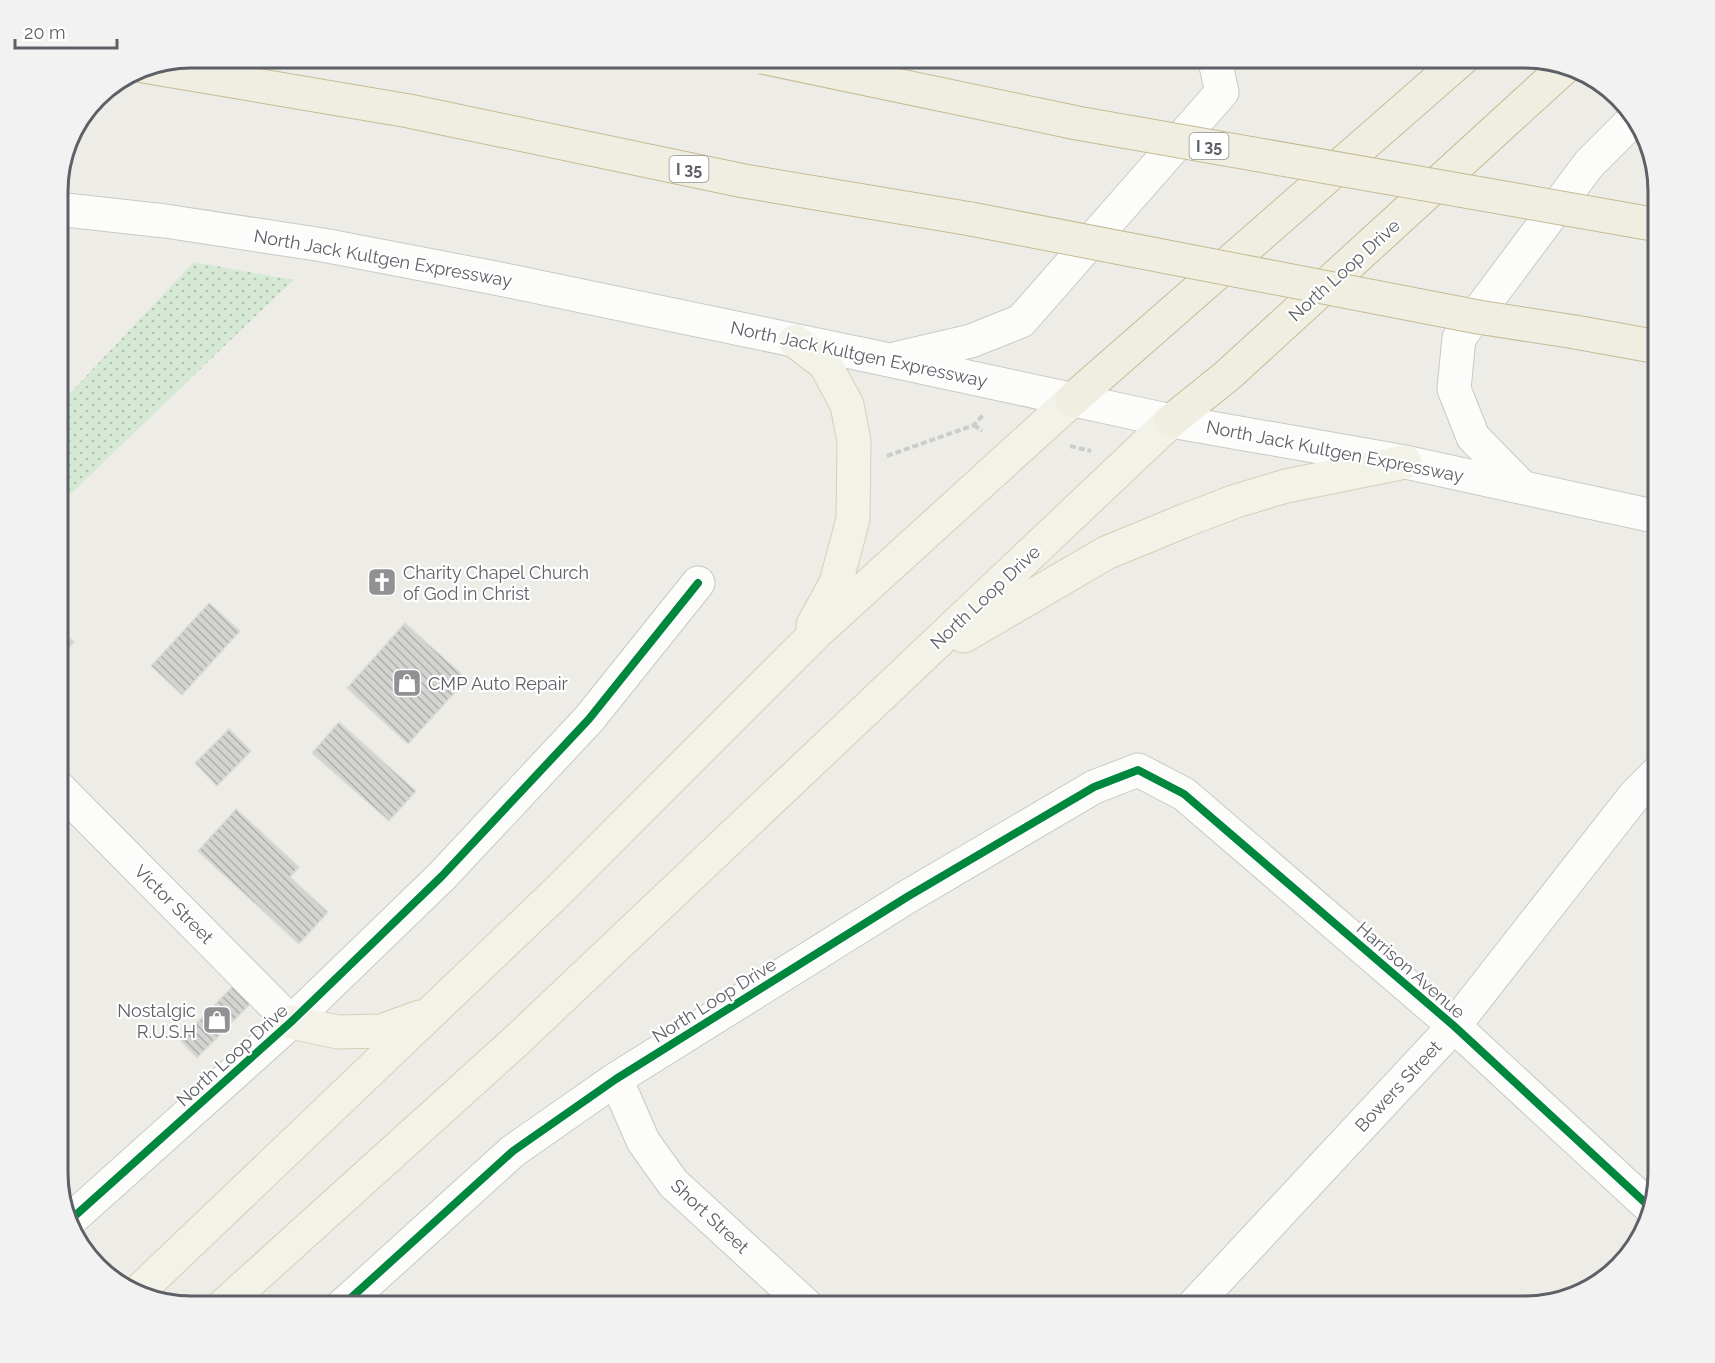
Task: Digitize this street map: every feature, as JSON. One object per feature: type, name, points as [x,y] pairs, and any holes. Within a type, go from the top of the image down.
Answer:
[{"type":"highway","name":"I 35","points":[[814,68],[1077,123],[1648,223]]},
{"type":"highway","points":[[1072,400],[1451,68]]},
{"type":"highway","name":"I 35","points":[[168,70],[409,111],[744,181],[972,219],[1478,317],[1648,345]]},
{"type":"highway","name":"North Loop Drive","points":[[1171,421],[1228,375],[1558,73]]},
{"type":"main road","points":[[795,341],[825,364],[847,405],[854,441],[853,519],[836,583],[799,651]]},
{"type":"main road","points":[[144,1286],[552,897],[799,651],[1072,400]]},
{"type":"main road","name":"North Loop Drive","points":[[234,1296],[516,1041],[1171,421]]},
{"type":"main road","points":[[911,668],[1031,595],[1106,553],[1186,520],[1286,486],[1405,462]]},
{"type":"main road","points":[[291,1022],[338,1032],[381,1031],[427,1015]]},
{"type":"street","points":[[887,360],[971,341],[1021,321],[1222,92],[1217,68]]},
{"type":"street","points":[[1522,487],[1473,436],[1454,389],[1459,338],[1589,164],[1628,125]]},
{"type":"street","name":"North Jack Kultgen Expressway","points":[[68,210],[165,221],[323,244],[495,278],[1171,421],[1405,462],[1648,515]]},
{"type":"street","name":"North Loop Drive","points":[[76,1215],[291,1022],[442,876],[588,719],[698,583]]},
{"type":"street","name":"North Loop Drive","points":[[353,1296],[513,1150],[616,1079],[907,897],[1094,787],[1138,770]]},
{"type":"street","name":"Harrison Avenue","points":[[1138,770],[1184,794],[1454,1026],[1644,1201]]},
{"type":"street","name":"Bowers Street","points":[[1202,1296],[1454,1026],[1648,781]]},
{"type":"street","name":"Victor Street","points":[[68,797],[291,1022]]},
{"type":"street","name":"Short Street","points":[[616,1079],[643,1141],[672,1183],[796,1296]]},
{"type":"path","points":[[882,458],[974,425],[985,412]]},
{"type":"path","points":[[974,425],[982,431]]},
{"type":"path","points":[[1060,444],[1091,451]]},
{"type":"green space","points":[[194,262],[293,280],[68,496],[68,395]]},
{"type":"building","points":[[209,603],[240,631],[182,695],[151,666]]},
{"type":"building","name":"CMP Auto Repair","points":[[405,623],[467,679],[408,744],[347,688]]},
{"type":"building","points":[[68,636],[74,642],[68,648]]},
{"type":"building","points":[[339,722],[416,791],[389,821],[312,753]]},
{"type":"building","points":[[229,729],[251,751],[217,786],[195,763]]},
{"type":"building","points":[[236,809],[299,867],[290,877],[328,912],[299,944],[198,851]]},
{"type":"building","name":"Nostalgic R.U.S.H","points":[[236,983],[254,1000],[197,1058],[180,1040]]},
{"type":"cycle path","points":[[76,1215],[291,1022],[442,876],[589,719],[698,583]]},
{"type":"cycle path","points":[[353,1296],[513,1151],[616,1079],[907,897],[1094,787],[1138,770],[1184,794],[1454,1026],[1644,1201]]},
{"type":"place","name":"Charity Chapel Church of God in Christ","points":[[382,582]]},
{"type":"place","name":"CMP Auto Repair","points":[[407,683]]},
{"type":"place","name":"Nostalgic R.U.S.H","points":[[217,1020]]}]
